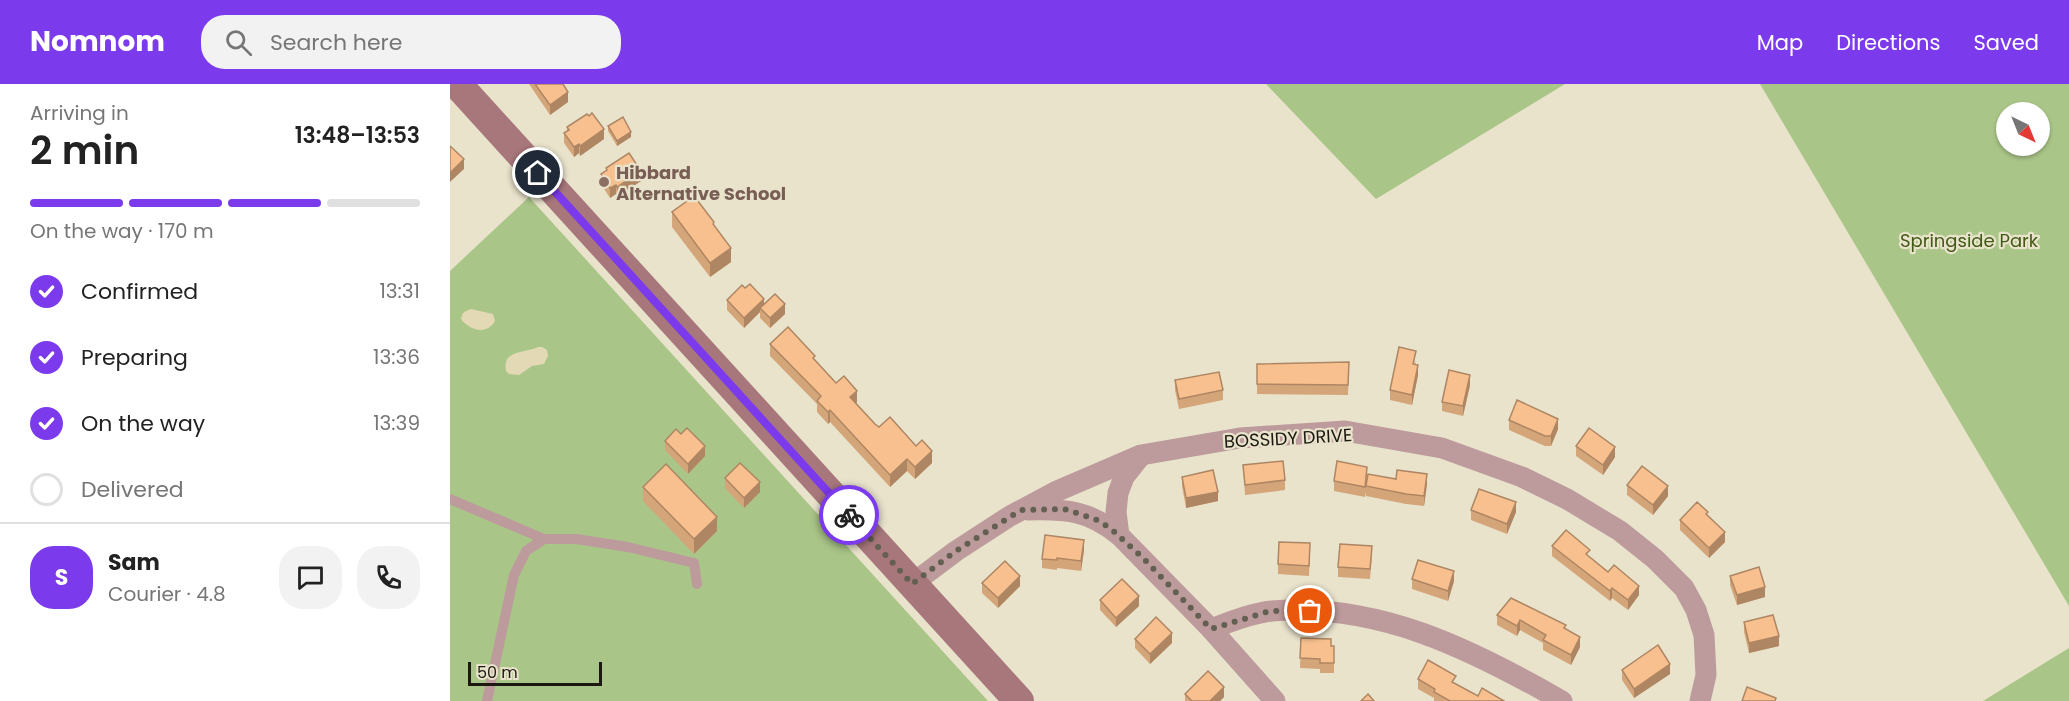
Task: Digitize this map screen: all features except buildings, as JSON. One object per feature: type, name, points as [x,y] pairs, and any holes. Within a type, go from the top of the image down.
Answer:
[{"type":"street","points":[[457,84],[1019,701]]},
{"type":"street","name":"BOSSIDY DRIVE","points":[[912,584],[956,551],[1021,510],[1055,492],[1142,455],[1240,438],[1345,431],[1442,448],[1522,477],[1566,499],[1620,531],[1655,559],[1684,588],[1696,610],[1704,635],[1706,675],[1700,701]]},
{"type":"street","points":[[1119,535],[1116,512],[1118,493],[1124,477],[1142,455]]},
{"type":"street","points":[[1021,510],[1064,509],[1095,519],[1119,535],[1211,629],[1275,701]]},
{"type":"street","points":[[1211,629],[1270,611],[1330,611],[1398,624],[1455,645],[1562,701]]},
{"type":"lane","points":[[450,499],[544,539],[576,539],[627,547],[694,563],[697,584]]},
{"type":"lane","points":[[487,701],[514,575],[526,550],[544,539]]},
{"type":"green space","points":[[1266,84],[1565,84],[1376,199]]},
{"type":"green space","name":"Springside Park","points":[[1760,84],[2069,84],[2069,606]]},
{"type":"green space","points":[[529,197],[988,701],[450,701],[450,271]]},
{"type":"green space","points":[[2069,648],[2069,701],[1983,701]]},
{"type":"sand","points":[[471,309],[493,314],[495,321],[483,330],[474,329],[461,319],[464,312]]},
{"type":"sand","points":[[538,347],[547,350],[548,356],[544,364],[532,366],[519,375],[509,374],[506,371],[507,359],[515,353]]},
{"type":"way so far","points":[[849,515],[912,584],[956,551],[1021,510],[1064,509],[1095,519],[1126,541],[1211,629],[1270,611],[1310,611]]},
{"type":"place","name":"Hibbard Alternative School","points":[[604,182]]},
{"type":"route","points":[[538,173],[849,515]]}]
